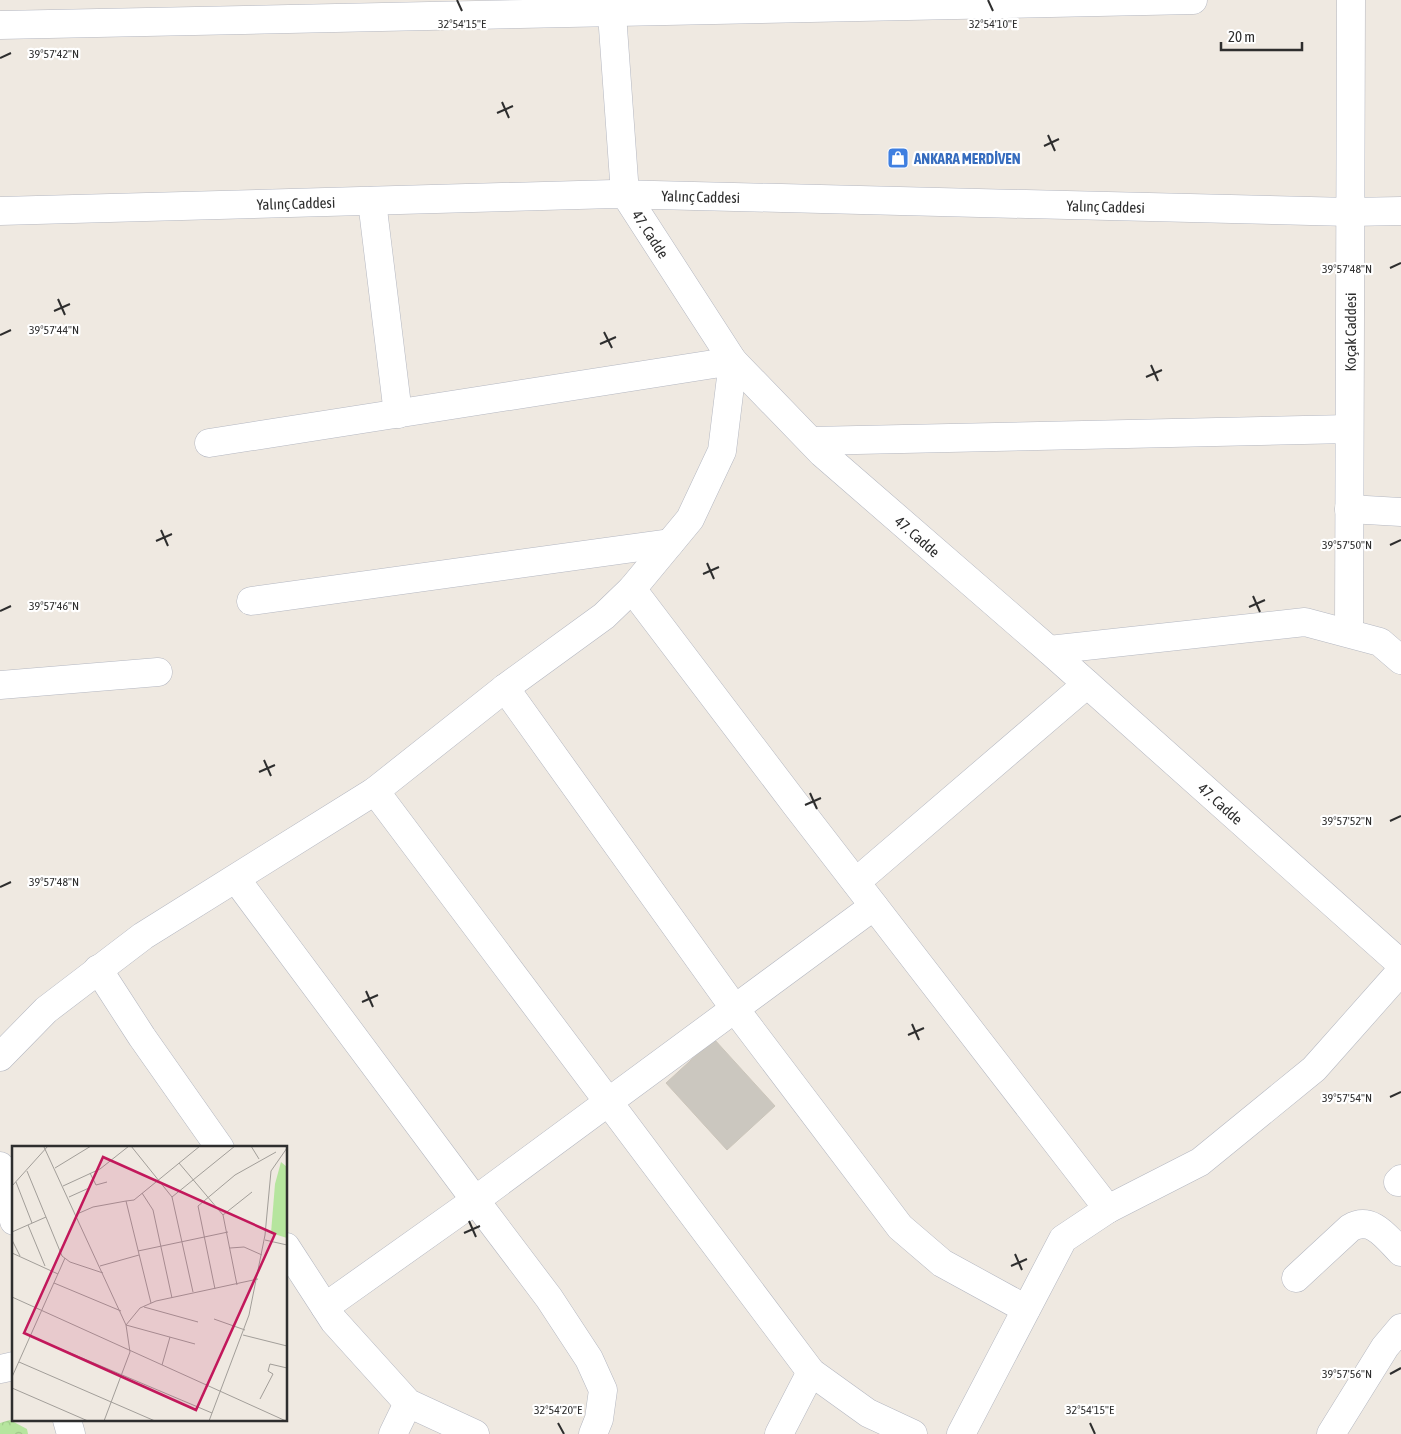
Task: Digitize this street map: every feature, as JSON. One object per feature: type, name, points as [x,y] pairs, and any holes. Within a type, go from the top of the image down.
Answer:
[{"type":"street","points":[[0,26],[612,6],[1192,0]]},
{"type":"street","name":"Koçak Caddesi","points":[[1349,633],[1351,0]]},
{"type":"street","name":"47. Cadde","points":[[612,6],[625,194],[734,361],[829,459],[1049,650],[1401,964]]},
{"type":"street","name":"Yalınç Caddesi","points":[[0,211],[625,194],[1350,212],[1401,211]]},
{"type":"street","points":[[372,200],[398,414]]},
{"type":"street","points":[[0,1057],[46,1010],[98,969],[143,936],[375,790],[505,688],[604,616],[632,590],[690,519],[722,451],[734,361],[209,443]]},
{"type":"street","points":[[811,441],[1349,429]]},
{"type":"street","points":[[1349,510],[1401,512]]},
{"type":"street","points":[[251,601],[670,543]]},
{"type":"street","points":[[632,590],[1108,1209]]},
{"type":"street","points":[[1049,650],[1305,622],[1380,642],[1401,660]]},
{"type":"street","points":[[0,685],[158,672]]},
{"type":"street","points":[[856,882],[1087,684]]},
{"type":"street","points":[[505,688],[735,1009],[900,1227],[942,1263],[1026,1309]]},
{"type":"street","points":[[375,790],[811,1372],[868,1413],[913,1434]]},
{"type":"street","points":[[236,879],[549,1298],[590,1360],[602,1390],[599,1419],[593,1434]]},
{"type":"street","points":[[325,1307],[475,1200],[874,906]]},
{"type":"street","points":[[98,969],[142,1037],[219,1146]]},
{"type":"street","points":[[961,1434],[1063,1239],[1108,1209],[1200,1162],[1314,1069],[1401,971]]},
{"type":"street","points":[[0,1166],[12,1213]]},
{"type":"street","points":[[1296,1278],[1350,1228],[1357,1224],[1365,1223],[1372,1225],[1401,1252]]},
{"type":"street","points":[[288,1250],[334,1322],[408,1403],[475,1434]]},
{"type":"street","points":[[1331,1434],[1385,1347],[1401,1328]]},
{"type":"street","points":[[778,1434],[811,1372]]},
{"type":"street","points":[[393,1434],[408,1403]]},
{"type":"street","points":[[67,1422],[71,1434]]},
{"type":"green space","points":[[10,1420],[27,1429],[28,1434],[0,1434],[0,1423]]},
{"type":"building","points":[[714,1039],[775,1106],[727,1150],[666,1083]]},
{"type":"place","name":"ANKARA MERDİVEN","points":[[898,158]]}]
